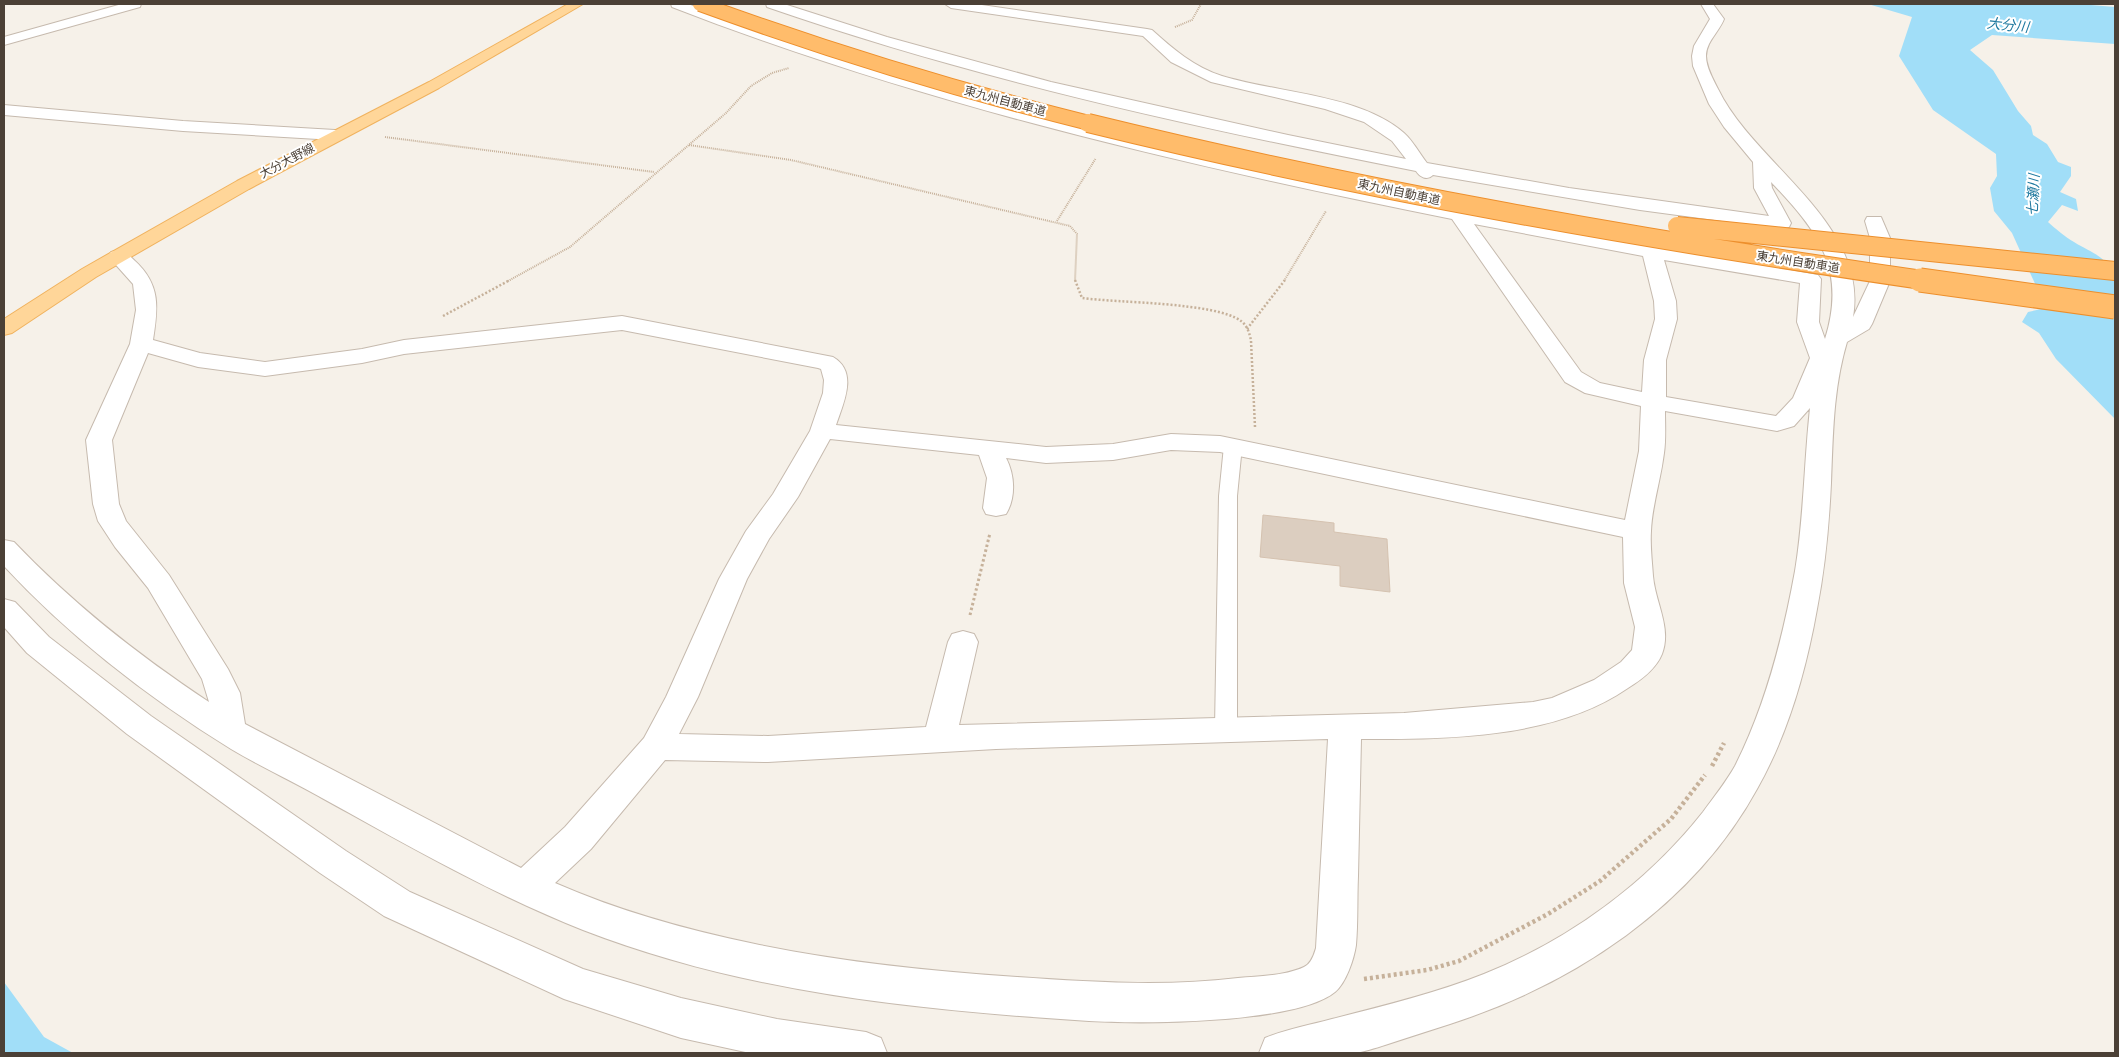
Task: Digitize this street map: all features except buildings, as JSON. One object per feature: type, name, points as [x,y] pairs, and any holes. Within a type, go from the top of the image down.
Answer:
[{"type":"highway","name":"東九州自動車道","points":[[700,4],[786,36],[986,97],[1453,208],[1856,272],[2115,307]]},
{"type":"highway","name":"東九州自動車道","points":[[734,4],[887,56],[1106,115],[1404,180],[1635,222],[1840,253],[2115,291]]},
{"type":"highway","points":[[1453,208],[1658,246],[2115,321]]},
{"type":"highway","points":[[1635,222],[2115,272]]},
{"type":"main road","name":"大分大野線","points":[[4,328],[118,256],[339,133],[434,85],[577,4]]},
{"type":"street","points":[[4,41],[135,4]]},
{"type":"street","points":[[676,4],[819,55],[937,93],[1115,140],[1339,190],[1453,208],[1652,253],[1811,278],[1808,322],[1830,352]]},
{"type":"street","points":[[772,4],[908,48],[1074,92],[1256,134],[1556,191],[1709,215],[1782,223],[1763,188],[1761,162]]},
{"type":"street","points":[[951,4],[1147,33],[1176,59],[1216,79],[1330,105],[1370,120],[1398,137],[1453,208],[1576,380],[1594,388],[1766,424],[1785,423],[1794,416],[1830,352],[1862,324],[1880,281],[1880,238],[1874,221]]},
{"type":"street","points":[[1280,1053],[1342,1038],[1452,1004],[1499,987],[1539,968],[1590,939],[1630,912],[1681,865],[1722,815],[1750,771],[1771,724],[1786,675],[1814,547],[1821,434],[1830,352],[1846,300],[1842,276],[1823,231],[1743,144],[1718,108],[1699,58],[1701,46],[1717,19],[1707,4]]},
{"type":"street","points":[[4,110],[183,126],[339,133]]},
{"type":"street","points":[[656,747],[768,749],[996,736],[1226,728],[1439,725],[1533,715],[1584,699],[1632,670],[1647,653],[1650,641],[1650,627],[1639,583],[1637,531],[1652,451],[1655,360],[1666,319],[1664,301],[1652,253]]},
{"type":"street","points":[[118,256],[135,272],[146,292],[147,310],[142,344],[99,440],[106,504],[112,521],[125,541],[159,582],[217,677],[224,693],[230,732]]},
{"type":"street","points":[[142,344],[198,360],[254,369],[355,357],[404,347],[622,323],[825,362],[832,366],[836,380],[830,411],[822,431],[785,496],[756,537],[733,579],[682,697],[656,747],[578,838],[526,887]]},
{"type":"street","points":[[822,431],[988,450],[1063,455],[1113,452],[1171,442],[1245,448],[1637,531]]},
{"type":"street","points":[[988,450],[1000,471],[1001,482],[996,508]]},
{"type":"street","points":[[4,549],[52,599],[129,664],[230,732],[464,858],[597,918],[680,945],[767,966],[950,992],[1139,1004],[1226,999],[1300,988],[1316,982],[1331,964],[1336,948],[1345,726]]},
{"type":"street","points":[[4,609],[38,645],[139,725],[333,862],[397,904],[578,986],[681,1018],[777,1039],[866,1053]]},
{"type":"street","points":[[942,726],[963,642]]},
{"type":"lane","points":[[1226,728],[1228,496],[1245,448]]},
{"type":"path","points":[[1147,33],[1189,22],[1198,16],[1201,4]]},
{"type":"path","points":[[404,347],[409,337],[415,332],[570,247],[655,172],[726,113],[751,86],[772,73],[800,65],[819,55]]},
{"type":"path","points":[[339,133],[655,172]]},
{"type":"path","points":[[1057,221],[1094,162],[1115,140]]},
{"type":"path","points":[[689,145],[792,160],[1057,221],[1070,226],[1077,234],[1075,279],[1076,290],[1082,298],[1213,311],[1236,318],[1247,329],[1251,342],[1245,448]]},
{"type":"path","points":[[1247,329],[1279,290],[1309,236],[1339,190]]},
{"type":"path","points":[[963,642],[996,508]]},
{"type":"path","points":[[1316,982],[1391,977],[1459,961],[1548,914],[1600,881],[1670,819],[1710,770],[1727,737]]},
{"type":"water","points":[[1868,4],[2079,4],[2115,7],[2115,44],[1992,35],[1970,50],[1993,70],[2018,111],[2031,126],[2033,135],[2047,144],[2058,162],[2071,167],[2071,176],[2060,192],[2076,199],[2078,211],[2062,205],[2048,222],[2067,238],[2103,260],[2115,278],[2115,419],[2056,359],[2039,333],[2022,322],[2028,312],[2046,308],[2012,233],[1994,211],[1990,188],[1997,176],[1996,154],[1933,110],[1899,56],[1912,17]]},
{"type":"water","points":[[4,982],[44,1037],[73,1053],[4,1053]]},
{"type":"water label","name":"大分川","points":[[2008,25]]},
{"type":"water label","name":"七瀬川","points":[[2033,195]]}]
